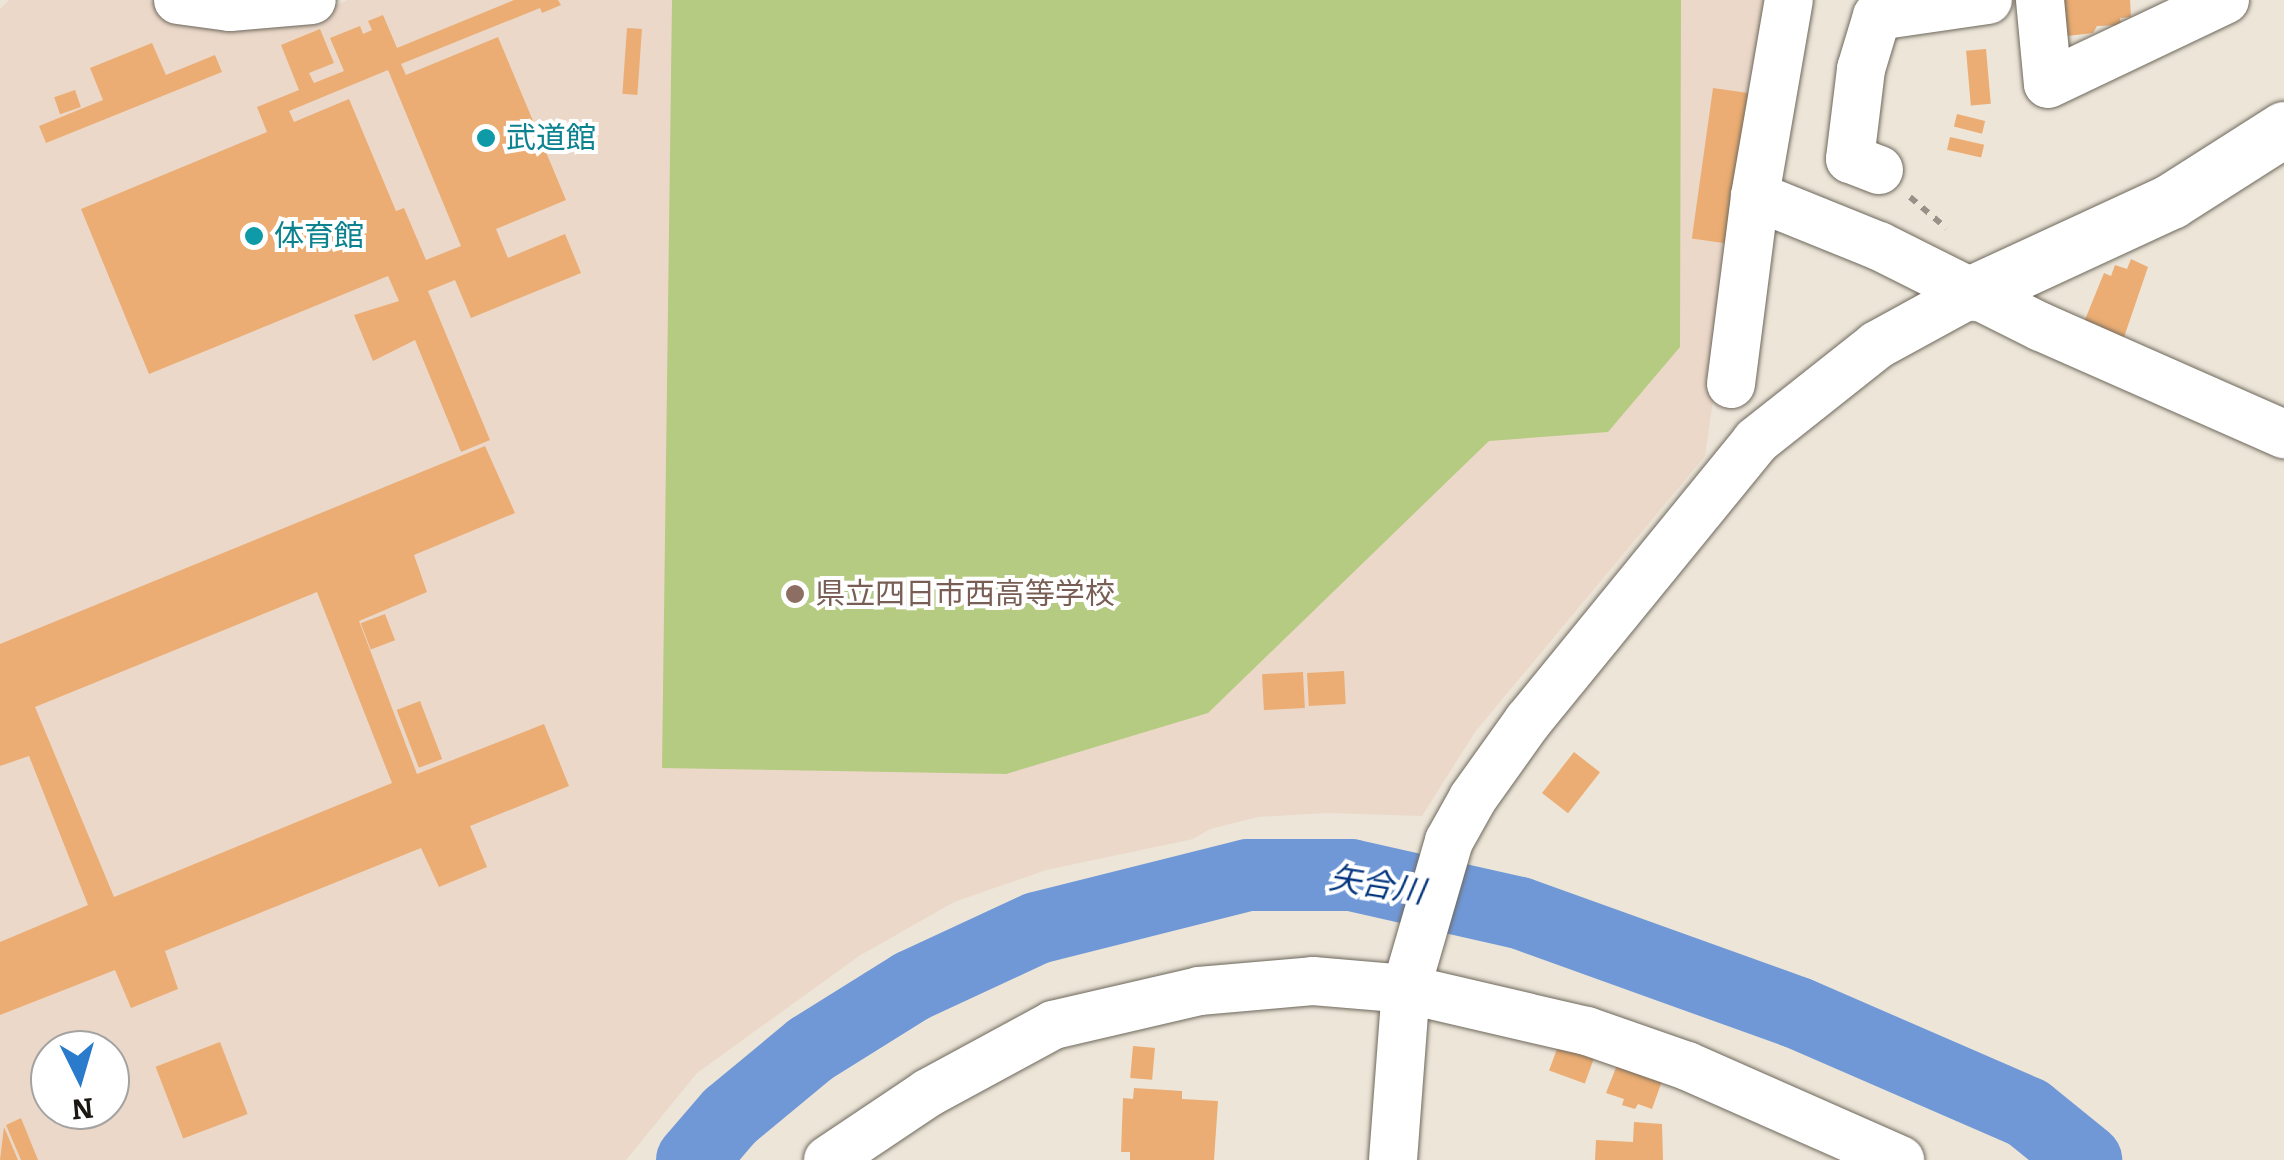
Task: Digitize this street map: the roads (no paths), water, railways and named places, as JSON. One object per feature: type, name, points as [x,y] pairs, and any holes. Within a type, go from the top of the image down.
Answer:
[{"type":"street","points":[[178,0],[230,7],[312,0]]},
{"type":"street","points":[[1731,384],[1755,196],[1789,0]]},
{"type":"street","points":[[1879,170],[1850,159],[1861,69],[1877,16],[1988,0]]},
{"type":"street","points":[[2040,0],[2048,84],[2225,0]]},
{"type":"street","points":[[1392,1160],[1406,988],[1449,841],[1528,721],[1756,441],[1877,346],[1972,293],[2171,201],[2284,130]]},
{"type":"street","points":[[1755,196],[1879,246],[1972,293],[2284,434]]},
{"type":"street","points":[[828,1160],[1019,1040],[1071,1020],[1150,1000],[1269,982],[1369,982],[1587,1030],[1687,1066],[1900,1160]]},
{"type":"waterway","name":"矢合川","points":[[692,1160],[730,1116],[811,1049],[912,986],[1037,928],[1248,875],[1351,875],[1520,913],[1798,1013],[2028,1113],[2086,1160]]},
{"type":"place","name":"武道館","points":[[486,138]]},
{"type":"place","name":"体育館","points":[[254,236]]},
{"type":"place","name":"県立四日市西高等学校","points":[[795,594]]}]
